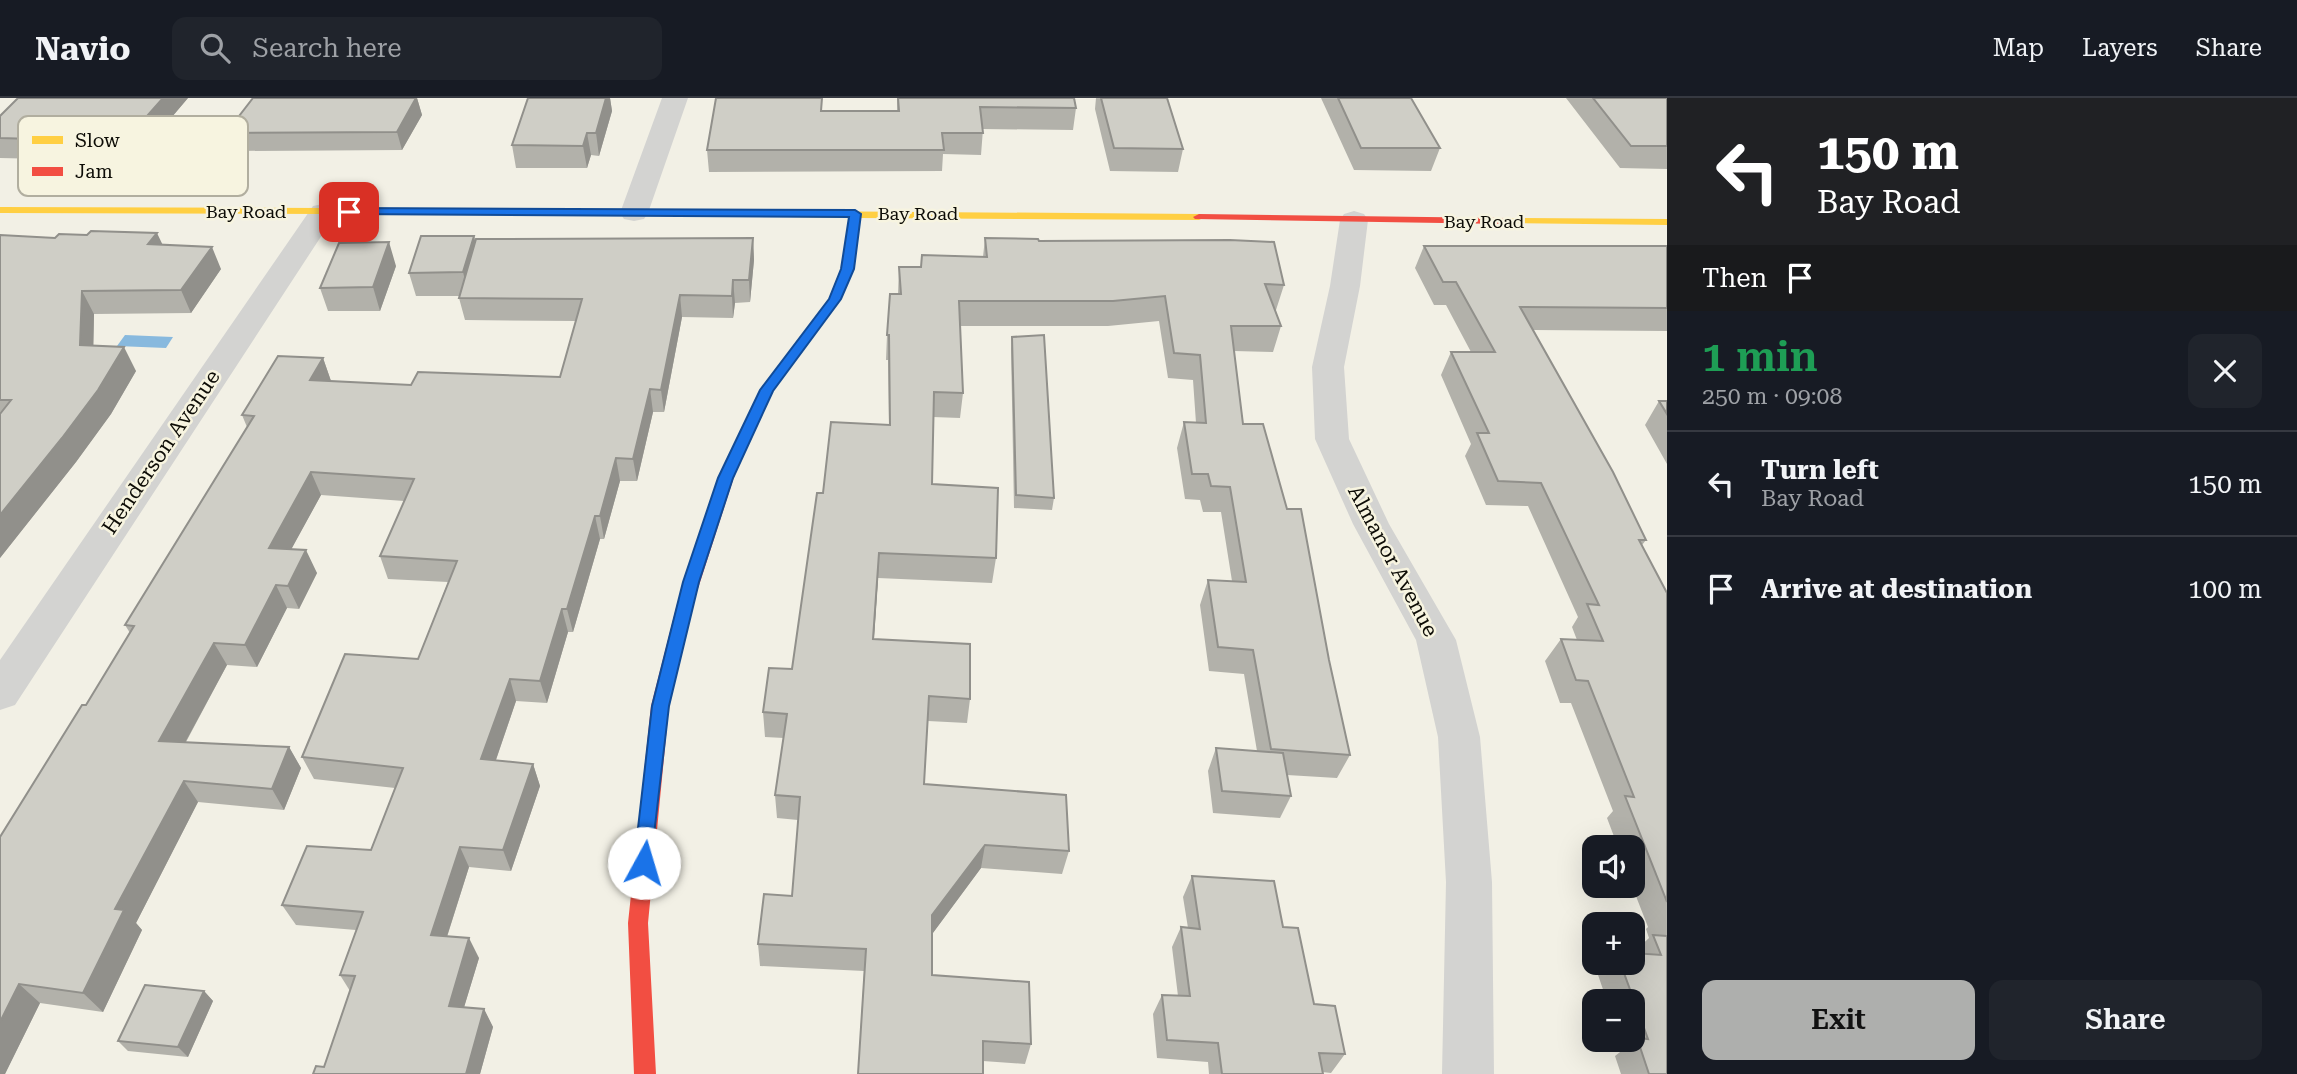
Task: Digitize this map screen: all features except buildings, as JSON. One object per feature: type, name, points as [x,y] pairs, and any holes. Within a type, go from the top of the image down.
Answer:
[{"type":"street","points":[[634,213],[675,98]]},
{"type":"street","name":"Bay Road","points":[[0,210],[855,214],[1667,222]]},
{"type":"street","name":"Henderson Avenue","points":[[0,692],[323,212]]},
{"type":"street","points":[[645,1074],[638,923],[660,706],[685,604],[726,478],[767,390],[835,299],[847,269],[855,214]]},
{"type":"street","name":"Almanor Avenue","points":[[1354,220],[1345,286],[1328,367],[1332,439],[1371,524],[1436,640],[1459,737],[1469,882],[1468,1074]]},
{"type":"water","points":[[125,335],[173,337],[166,348],[117,346]]},
{"type":"traffic: slow","points":[[0,210],[325,211]]},
{"type":"traffic: slow","points":[[667,213],[1199,217]]},
{"type":"traffic: slow","points":[[728,474],[767,390],[835,299],[847,269],[855,213]]},
{"type":"traffic: slow","points":[[1505,221],[1667,222]]},
{"type":"traffic: jam","points":[[325,211],[667,213]]},
{"type":"traffic: jam","points":[[1199,217],[1505,221]]},
{"type":"traffic: jam","points":[[645,1074],[638,923],[660,706],[685,604],[728,474]]},
{"type":"route","points":[[349,212],[855,214],[847,269],[835,299],[767,390],[726,478],[691,582],[660,706],[644,863]]}]
